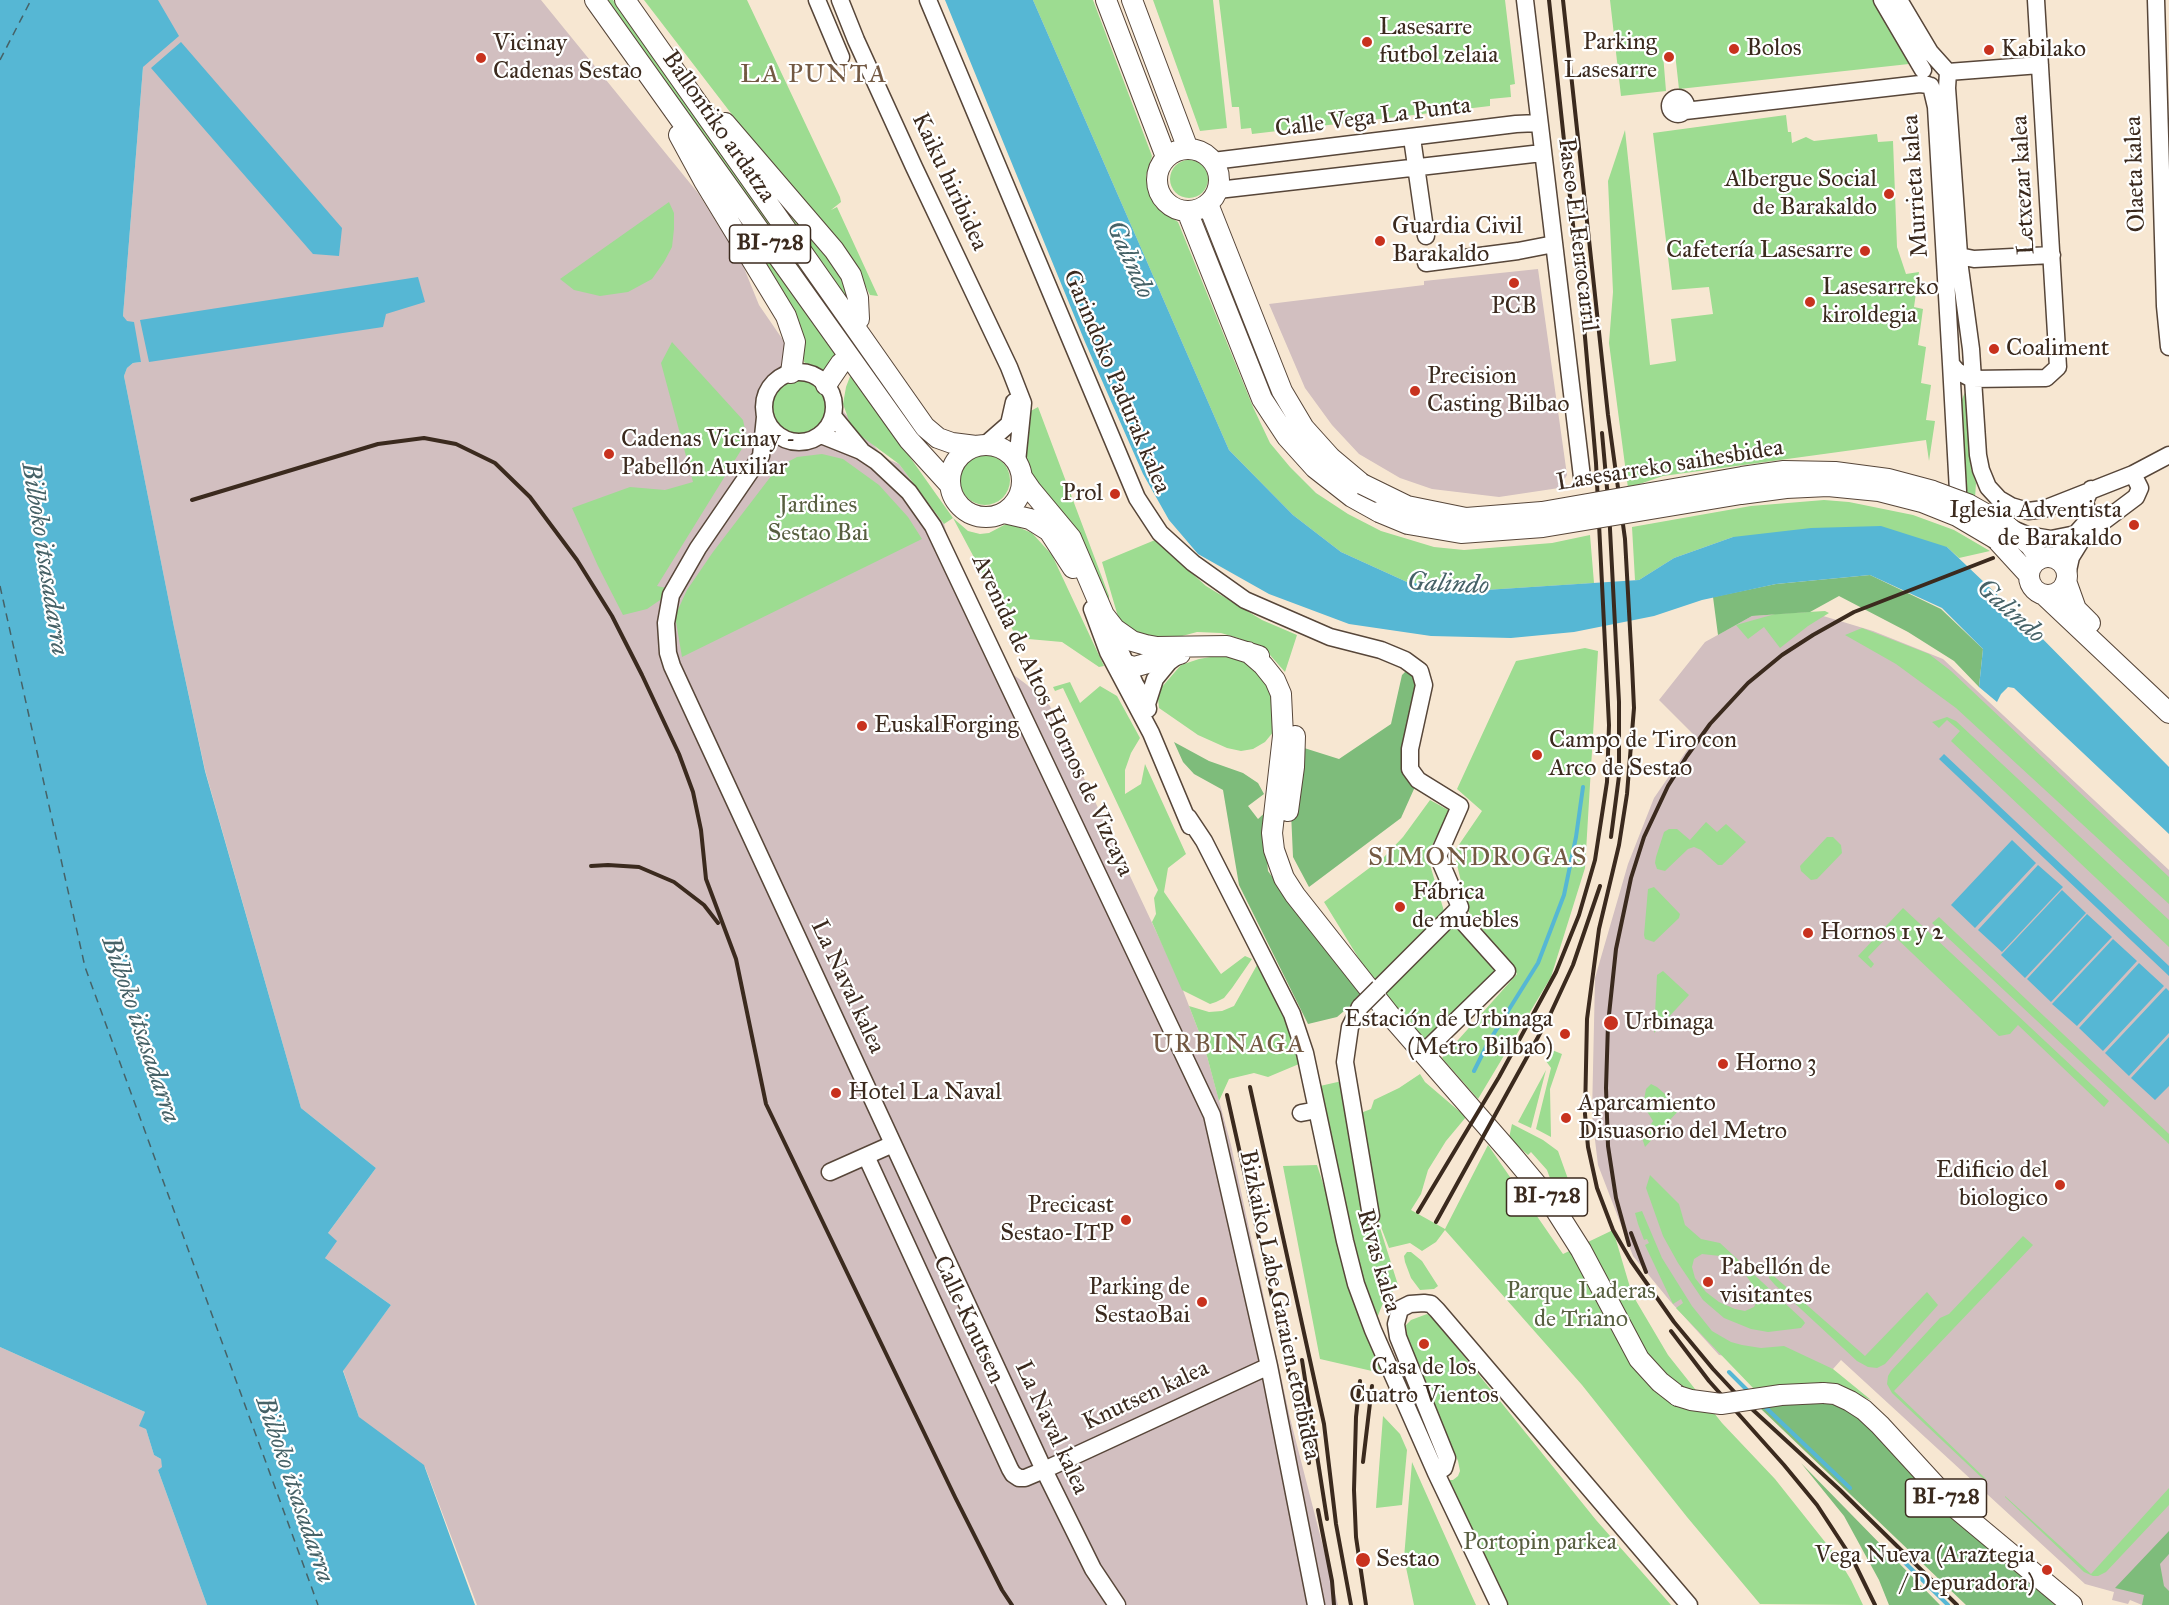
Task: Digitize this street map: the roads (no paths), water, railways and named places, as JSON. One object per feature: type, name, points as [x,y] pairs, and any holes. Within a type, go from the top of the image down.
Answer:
[{"type":"main road","name":"Ballontiko ardatza","points":[[595,0],[909,440],[950,485]]},
{"type":"main road","name":"Ballontiko ardatza","points":[[625,0],[925,427],[938,438],[951,443],[981,446]]},
{"type":"main road","points":[[1106,0],[1166,157]]},
{"type":"main road","points":[[1132,0],[1188,149]]},
{"type":"main road","name":"Ballontiko ardatza","points":[[655,43],[834,250],[851,275],[858,298],[859,320]]},
{"type":"main road","points":[[635,53],[704,181],[786,316],[795,342],[791,374]]},
{"type":"main road","points":[[1188,149],[1197,150],[1213,161],[1218,170],[1219,180],[1213,197],[1195,211],[1187,212],[1167,203],[1158,189],[1157,172],[1166,157],[1173,152],[1188,149]]},
{"type":"main road","name":"Lasesarreko saihesbidea","points":[[1213,197],[1282,391],[1304,428],[1330,458],[1362,484],[1407,506],[1466,518],[1542,512],[1784,471],[1835,472],[1888,479],[1968,504],[2041,564]]},
{"type":"main road","name":"Lasesarreko saihesbidea","points":[[1187,212],[1262,399],[1287,437],[1315,468],[1352,497],[1408,524],[1461,533],[1543,527],[1741,494],[1786,488],[1828,486],[1879,491],[1922,502],[2002,532]]},
{"type":"main road","points":[[826,386],[841,363]]},
{"type":"main road","points":[[950,485],[950,475],[959,456],[981,446]]},
{"type":"main road","name":"BI-728","points":[[981,446],[1000,447],[1011,454],[1030,490],[1071,538],[1098,612],[1115,629],[1132,641],[1185,651]]},
{"type":"main road","points":[[1004,513],[1020,496],[1020,470]]},
{"type":"main road","name":"BI-728","points":[[950,485],[953,496],[969,513],[981,517],[992,517],[1004,513]]},
{"type":"main road","points":[[1004,513],[1030,519],[1049,531],[1098,612]]},
{"type":"main road","points":[[2169,696],[2076,609],[2063,565],[2041,564],[2029,580],[2034,590],[2044,595],[2169,713]]},
{"type":"main road","points":[[2044,595],[2059,591],[2066,578]]},
{"type":"main road","name":"BI-728","points":[[1120,667],[1134,667],[1207,645],[1227,646],[1248,652],[1275,680],[1281,694],[1283,736],[1272,833],[1279,865],[1294,895],[1389,1014],[1548,1198],[1591,1267],[1639,1359],[1660,1382],[1678,1396],[1721,1404],[1781,1395],[1823,1392],[1835,1394],[1850,1401],[1880,1425],[1958,1510],[2072,1605]]},
{"type":"street","points":[[817,0],[838,50],[854,34]]},
{"type":"street","name":"Kaiku hiribidea","points":[[840,0],[914,167],[1010,367],[1023,403],[1020,470]]},
{"type":"street","name":"Garindoko Padurak kalea","points":[[928,0],[1137,498],[1160,533],[1193,563],[1245,600],[1330,636],[1381,650],[1405,660],[1420,671],[1424,685],[1410,749],[1410,769],[1418,780],[1460,806],[1438,856],[1458,910]]},
{"type":"street","name":"Paseo El Ferrocarril","points":[[1525,0],[1582,477]]},
{"type":"street","name":"Murrieta kalea","points":[[1882,0],[1926,79],[1936,107],[1958,491]]},
{"type":"street","points":[[1686,109],[1915,78],[1926,79],[1942,86],[1945,72],[1930,52],[1899,0]]},
{"type":"street","name":"Letxezar kalea","points":[[1972,379],[2046,378],[2058,367],[2036,0]]},
{"type":"street","name":"Olaeta kalea","points":[[2156,0],[2164,101],[2169,347]]},
{"type":"street","points":[[1926,79],[1929,64],[1945,72],[2040,65]]},
{"type":"street","name":"Murrieta kalea","points":[[1945,72],[1959,256],[1971,349],[1981,470],[1988,487],[1999,499],[2012,506],[2028,511],[2044,509],[2133,474],[2169,454]]},
{"type":"street","name":"Calle Vega La Punta","points":[[1213,161],[1538,123]]},
{"type":"street","points":[[1412,138],[1426,236]]},
{"type":"street","points":[[1213,197],[1416,168],[1542,153]]},
{"type":"street","points":[[1426,263],[1554,244]]},
{"type":"street","points":[[1959,256],[1974,259],[2052,255]]},
{"type":"street","points":[[1951,364],[1957,371],[1972,379],[1961,388],[1953,408]]},
{"type":"street","points":[[806,373],[817,378],[826,386],[834,406],[828,426],[821,435],[811,440],[793,442],[761,456],[764,405],[766,393],[773,383],[783,376],[806,373]]},
{"type":"street","name":"Kaiku hiribidea","points":[[981,446],[1009,424],[1014,402],[1014,383]]},
{"type":"street","points":[[832,416],[861,451]]},
{"type":"street","points":[[765,417],[770,428],[778,436],[793,442]]},
{"type":"street","points":[[821,435],[861,451]]},
{"type":"street","name":"Avenida de Altos Hornos de Vizcaya","points":[[861,451],[885,469],[909,492],[933,526],[1168,1023]]},
{"type":"street","name":"La Naval kalea","points":[[761,456],[675,584],[666,623],[668,653],[672,666],[1044,1470],[1093,1569],[1118,1605]]},
{"type":"street","points":[[2066,578],[2071,557],[2084,536],[2136,496],[2140,489],[2133,474]]},
{"type":"street","points":[[2085,508],[2087,495],[2091,489]]},
{"type":"street","points":[[2041,564],[2076,534],[2089,519],[2085,508],[2078,501],[2060,502]]},
{"type":"street","points":[[2002,532],[2051,539],[2076,534]]},
{"type":"street","name":"Rivas kalea","points":[[1098,612],[1120,667],[1146,718],[1188,817],[1204,841],[1282,993],[1305,1053],[1309,1112],[1356,1284],[1373,1330],[1436,1473],[1499,1605]]},
{"type":"street","points":[[1120,667],[1139,653],[1157,647]]},
{"type":"street","points":[[1146,718],[1155,679],[1168,662],[1185,651]]},
{"type":"street","points":[[1371,1216],[1345,1062],[1350,1027],[1360,1007],[1458,910],[1507,970],[1423,1053]]},
{"type":"street","name":"Bizkaiko Labe Garaien etorbidea","points":[[1168,1023],[1216,1125],[1269,1366],[1316,1605]]},
{"type":"street","points":[[830,1172],[893,1144]]},
{"type":"street","name":"Calle Knutsen","points":[[866,1156],[1010,1469],[1013,1474],[1024,1478],[1044,1470]]},
{"type":"street","points":[[1436,1473],[1444,1468],[1447,1458],[1398,1337],[1396,1324],[1405,1306],[1424,1303],[1431,1304],[1437,1310],[1689,1605]]},
{"type":"street","name":"Knutsen kalea","points":[[1044,1470],[1269,1366]]},
{"type":"water","name":"Bilboko itsasadarra","points":[[0,0],[158,0],[179,36],[143,67],[123,316],[127,321],[134,322],[141,362],[133,363],[127,368],[124,376],[205,771],[301,1108],[376,1168],[328,1233],[337,1241],[325,1258],[391,1305],[343,1371],[359,1417],[424,1465],[475,1605],[207,1605],[158,1470],[162,1467],[161,1459],[154,1455],[146,1429],[139,1426],[145,1412],[0,1347]]},
{"type":"water","name":"Galindo","points":[[945,0],[1033,0],[1229,450],[1293,515],[1341,552],[1407,582],[1470,591],[1639,580],[1674,558],[1733,537],[1811,528],[1881,526],[1947,547],[2026,622],[2169,767],[2169,834],[2014,688],[2008,687],[1997,702],[1979,687],[1983,649],[1942,608],[1870,575],[1776,584],[1702,600],[1654,616],[1574,632],[1511,638],[1431,636],[1349,624],[1269,594],[1198,554],[1169,520],[1143,474],[1085,342]]},
{"type":"water","points":[[181,42],[342,228],[339,256],[313,254],[151,68]]},
{"type":"water","points":[[418,277],[425,302],[386,314],[383,327],[149,362],[140,320]]},
{"type":"water","points":[[1944,754],[2169,966],[2169,976],[1939,759]]},
{"type":"water","points":[[2012,840],[2036,863],[1975,928],[1951,905]]},
{"type":"water","points":[[2038,865],[2063,887],[2002,952],[1978,930]]},
{"type":"water","points":[[2062,890],[2086,913],[2025,978],[2001,955]]},
{"type":"water","points":[[2087,914],[2112,937],[2051,1002],[2027,979]]},
{"type":"water","points":[[2113,939],[2137,961],[2077,1026],[2052,1004]]},
{"type":"water","points":[[2139,963],[2164,986],[2103,1051],[2079,1028]]},
{"type":"water","points":[[2166,988],[2169,991],[2169,1033],[2129,1076],[2105,1053]]},
{"type":"water","points":[[2169,1037],[2169,1086],[2155,1100],[2131,1078]]},
{"type":"waterway","points":[[1474,1071],[1488,1043],[1538,963],[1564,895],[1583,787]]},
{"type":"waterway","points":[[1729,1372],[1750,1393]]},
{"type":"waterway","points":[[1762,1404],[1850,1488]]},
{"type":"waterway","points":[[1897,1555],[1948,1605]]},
{"type":"railway","points":[[1418,1212],[1499,1077],[1556,972],[1579,915],[1595,860],[1607,782],[1609,725],[1596,463],[1549,0]]},
{"type":"railway","points":[[1563,0],[1608,415],[1625,539],[1634,708],[1627,794],[1619,845],[1599,929],[1587,1019],[1585,1114],[1588,1147],[1597,1188],[1613,1230],[1631,1261],[1674,1322],[1713,1369],[1741,1399],[1840,1490],[1957,1605]]},
{"type":"railway","points":[[1602,433],[1609,510],[1619,702],[1619,776],[1611,837]]},
{"type":"railway","points":[[192,500],[378,444],[424,438],[456,444],[495,463],[530,497],[577,560],[612,616],[642,675],[679,754],[693,792],[701,830],[706,879],[736,959],[766,1104],[955,1497],[1002,1590],[1012,1605]]},
{"type":"railway","points":[[1629,1245],[1616,1198],[1608,1146],[1606,1088],[1608,1024],[1616,949],[1631,878],[1644,837],[1668,786],[1710,724],[1748,683],[1782,655],[1854,612],[1993,558]]},
{"type":"railway","points":[[591,866],[639,867],[674,882],[704,905],[718,923]]},
{"type":"railway","points":[[1436,1222],[1548,1019],[1573,965],[1600,886]]},
{"type":"railway","points":[[1250,1087],[1324,1424],[1336,1524],[1351,1605]]},
{"type":"railway","points":[[1227,1095],[1309,1463]]},
{"type":"railway","points":[[1631,1233],[1646,1272]]},
{"type":"railway","points":[[1671,1331],[1709,1381],[1817,1505],[1853,1560],[1875,1605]]},
{"type":"railway","points":[[1302,1360],[1327,1519]]},
{"type":"railway","points":[[1360,1381],[1356,1417],[1354,1490],[1356,1537],[1366,1605]]},
{"type":"railway","points":[[1363,1462],[1372,1386]]},
{"type":"railway","points":[[1318,1510],[1332,1581],[1334,1605]]},
{"type":"place","name":"Lasesarre futbol zelaia","points":[[1367,42]]},
{"type":"place","name":"Bolos","points":[[1734,49]]},
{"type":"place","name":"Kabilako","points":[[1989,50]]},
{"type":"place","name":"Parking Lasesarre","points":[[1669,57]]},
{"type":"place","name":"Vicinay Cadenas Sestao","points":[[481,58]]},
{"type":"place","name":"Albergue Social de Barakaldo","points":[[1889,194]]},
{"type":"place","name":"Guardia Civil Barakaldo","points":[[1380,241]]},
{"type":"place","name":"Cafetería Lasesarre","points":[[1865,251]]},
{"type":"place","name":"PCB","points":[[1514,283]]},
{"type":"place","name":"Lasesarreko kiroldegia","points":[[1810,302]]},
{"type":"place","name":"Coaliment","points":[[1994,349]]},
{"type":"place","name":"Precision Casting Bilbao","points":[[1415,391]]},
{"type":"place","name":"Cadenas Vicinay - Pabellón Auxiliar","points":[[609,454]]},
{"type":"place","name":"Prol","points":[[1115,494]]},
{"type":"place","name":"Iglesia Adventista de Barakaldo","points":[[2134,525]]},
{"type":"place","name":"EuskalForging","points":[[862,726]]},
{"type":"place","name":"Campo de Tiro con Arco de Sestao","points":[[1537,755]]},
{"type":"place","name":"Fábrica de muebles","points":[[1400,907]]},
{"type":"place","name":"Hornos 1 y 2","points":[[1808,933]]},
{"type":"place","name":"Urbinaga","points":[[1611,1023]]},
{"type":"place","name":"Estación de Urbinaga (Metro Bilbao)","points":[[1565,1034]]},
{"type":"place","name":"Horno 3","points":[[1723,1064]]},
{"type":"place","name":"Hotel La Naval","points":[[836,1093]]},
{"type":"place","name":"Aparcamiento Disuasorio del Metro","points":[[1566,1118]]},
{"type":"place","name":"Edificio del biologico","points":[[2060,1185]]},
{"type":"place","name":"Precicast Sestao-ITP","points":[[1126,1220]]},
{"type":"place","name":"Pabellón de visitantes","points":[[1708,1282]]},
{"type":"place","name":"Parking de SestaoBai","points":[[1202,1302]]},
{"type":"place","name":"Casa de los Cuatro Vientos","points":[[1424,1344]]},
{"type":"place","name":"Sestao","points":[[1363,1560]]},
{"type":"place","name":"Vega Nueva (Araztegia / Depuradora)","points":[[2047,1570]]},
{"type":"district","name":"LA PUNTA","points":[[814,76]]},
{"type":"district","name":"SIMONDROGAS","points":[[1478,859]]},
{"type":"district","name":"URBINAGA","points":[[1229,1046]]},
{"type":"park label","name":"Jardines Sestao Bai","points":[[818,520]]},
{"type":"park label","name":"Parque Laderas de Triano","points":[[1581,1306]]},
{"type":"park label","name":"Portopin parkea","points":[[1540,1543]]}]
